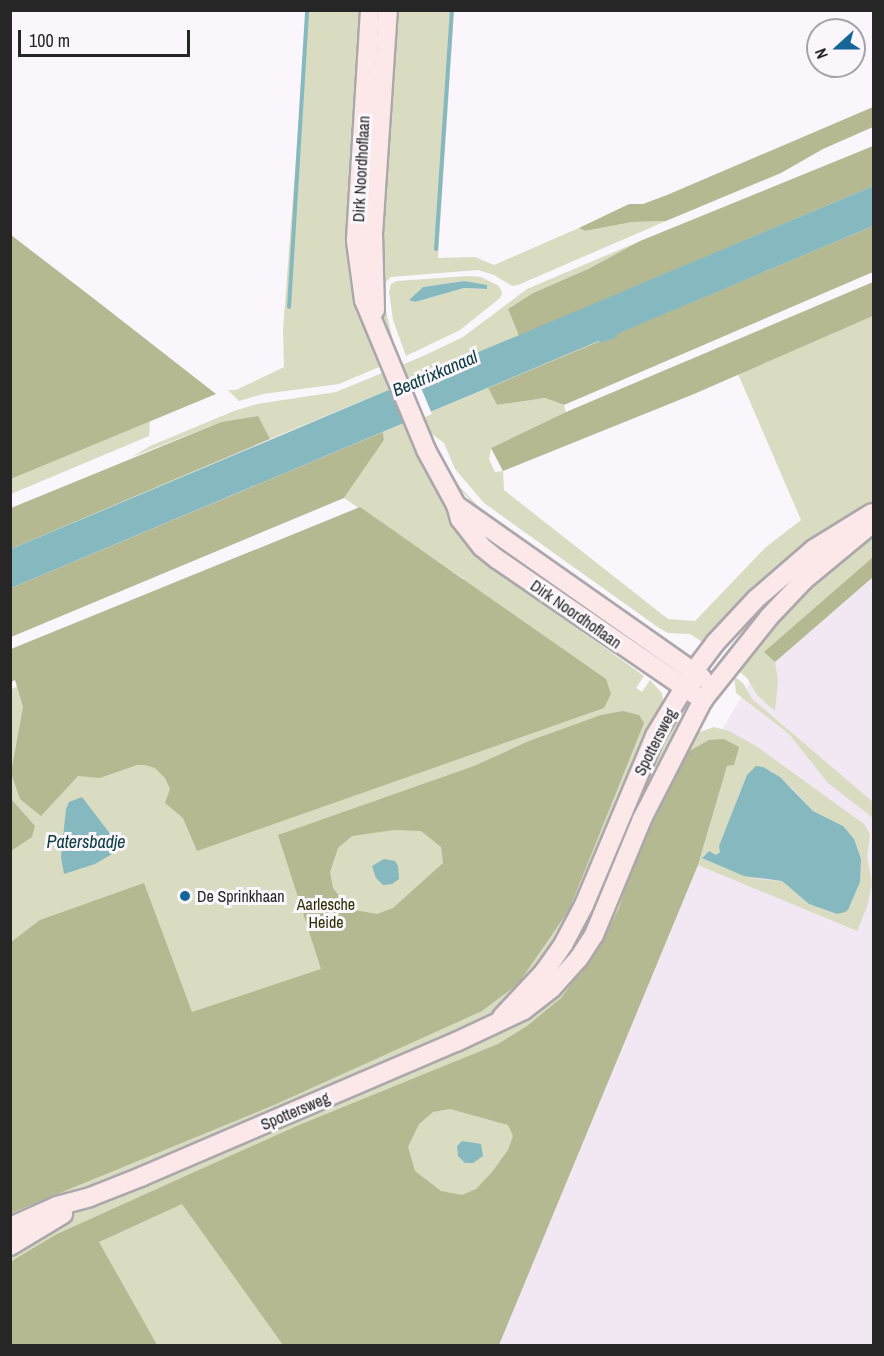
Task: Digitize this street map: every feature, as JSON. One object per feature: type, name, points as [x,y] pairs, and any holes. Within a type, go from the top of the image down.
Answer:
[{"type":"main road","name":"Dirk Noordhoflaan","points":[[370,10],[356,241],[364,300],[426,450],[456,505],[460,519],[467,531],[497,560],[683,687],[708,693]]},
{"type":"main road","name":"Dirk Noordhoflaan","points":[[375,324],[373,234],[388,10]]},
{"type":"main road","name":"Dirk Noordhoflaan","points":[[456,505],[694,671],[708,693]]},
{"type":"main road","name":"Spottersweg","points":[[499,1021],[544,972],[564,943],[584,905],[655,736],[694,671],[756,598],[814,549],[873,513]]},
{"type":"main road","name":"Spottersweg","points":[[10,1227],[57,1206],[90,1197],[456,1042],[524,1010],[552,988],[589,942],[642,819],[708,693],[769,617],[804,580],[873,522]]},
{"type":"main road","name":"Spottersweg","points":[[10,1246],[90,1197]]},
{"type":"shaded area","points":[[873,568],[873,1345],[477,1346],[712,746],[756,673]]},
{"type":"green space","points":[[307,11],[368,11],[354,224],[384,365],[339,384],[263,394],[239,401],[228,390],[236,390],[284,367],[283,330]]},
{"type":"green space","points":[[392,11],[454,11],[438,258],[475,257],[494,265],[579,228],[585,231],[632,222],[666,221],[518,285],[512,286],[494,275],[478,270],[391,277],[384,284],[382,294],[394,345],[391,346],[379,301]]},
{"type":"green space","points":[[873,107],[873,127],[823,149],[781,173],[666,221],[632,222],[585,231],[579,228],[629,204],[643,204],[667,195]]},
{"type":"green space","points":[[873,146],[873,186],[519,336],[508,309],[533,293],[588,269],[640,241]]},
{"type":"green space","points":[[873,226],[873,272],[564,405],[545,398],[497,405],[488,388],[600,341],[601,343],[617,336],[616,334]]},
{"type":"green space","points":[[11,235],[93,298],[216,394],[11,479]]},
{"type":"green space","points":[[640,241],[588,269],[533,293],[508,309],[519,336],[270,439],[257,416],[221,422],[132,457],[150,446],[234,411],[257,404],[336,392],[421,357],[463,337],[527,289]]},
{"type":"green space","points":[[481,277],[499,286],[502,293],[500,298],[460,330],[406,356],[393,320],[389,292],[391,284],[397,281]],"holes":[[[464,281],[486,289],[464,288],[415,302],[409,300],[423,287]]]},
{"type":"green space","points":[[873,282],[873,316],[694,394],[503,471],[491,448],[566,412]]},
{"type":"green space","name":"Aarlesche Heide","points":[[873,316],[873,507],[813,540],[779,566],[733,610],[704,643],[690,634],[668,633],[659,628],[484,503],[455,469],[444,443],[429,432],[419,453],[432,482],[470,543],[490,565],[644,676],[636,688],[642,692],[650,680],[662,693],[664,708],[697,733],[714,727],[729,731],[756,746],[864,824],[870,834],[867,857],[872,883],[867,907],[857,931],[698,865],[727,766],[734,765],[724,739],[485,1345],[11,1345],[11,689],[279,579],[464,579],[344,498],[384,440],[383,432],[488,388],[497,405],[545,398],[564,405],[566,412],[491,448],[489,459],[495,472],[503,471],[504,490],[668,619],[695,621],[766,547],[801,520],[738,374]],"holes":[[[770,770],[794,790],[813,811],[843,826],[860,882],[848,910],[837,914],[809,904],[782,881],[758,879],[702,857],[709,851],[716,855],[720,852]]]},
{"type":"green space","points":[[258,416],[270,439],[11,549],[11,508],[221,422]]},
{"type":"green space","points":[[150,421],[149,436],[11,494],[11,479]]},
{"type":"green space","points":[[383,432],[384,440],[344,498],[11,637],[11,588]]},
{"type":"green space","points":[[441,457],[460,487],[478,506],[666,640],[666,646],[482,513],[456,485],[439,458]]},
{"type":"green space","points":[[360,507],[606,679],[611,694],[604,708],[197,851],[183,818],[165,803],[170,789],[165,778],[155,768],[145,765],[137,765],[100,778],[78,776],[41,816],[20,799],[11,773],[23,707],[15,680],[11,682],[11,649]]},
{"type":"green space","points":[[873,529],[873,557],[765,652],[775,662],[778,682],[775,711],[757,695],[747,678],[736,669],[763,628]]},
{"type":"green space","points":[[873,557],[873,577],[775,662],[764,652]]},
{"type":"green space","points":[[734,676],[743,683],[752,699],[873,802],[873,818],[828,783],[789,734],[736,693]]},
{"type":"green space","points":[[623,711],[639,715],[644,723],[569,910],[518,984],[482,1011],[274,1105],[11,1213],[11,942],[40,920],[144,883],[192,1012],[321,969],[278,835],[474,766],[529,741],[601,715]],"holes":[[[394,830],[421,831],[441,847],[443,863],[393,908],[377,914],[349,909],[333,888],[330,872],[338,848],[352,836]]]},
{"type":"green space","points":[[724,739],[739,747],[734,765],[727,766],[698,865],[499,1345],[283,1345],[182,1204],[99,1242],[157,1345],[11,1346],[10,1263],[15,1259],[57,1234],[299,1125],[498,1044],[527,1026],[561,998],[600,945],[619,908],[631,867],[686,753],[709,740]],"holes":[[[450,1109],[508,1125],[513,1136],[508,1150],[476,1189],[462,1195],[441,1191],[415,1171],[408,1147],[419,1124],[433,1112]]]},
{"type":"green space","points":[[11,799],[35,826],[32,837],[11,851]]},
{"type":"water","name":"Beatrixkanaal","points":[[873,186],[873,226],[617,334],[617,337],[601,343],[599,341],[11,588],[11,549]]},
{"type":"water","points":[[464,281],[487,285],[487,289],[464,288],[415,302],[409,300],[423,287]]},
{"type":"water","points":[[756,766],[763,767],[780,777],[813,811],[843,826],[854,839],[861,859],[860,882],[845,912],[837,914],[809,904],[782,881],[744,876],[702,858],[709,851],[716,855],[720,852],[719,846],[747,775]]},
{"type":"water","name":"Patersbadje","points":[[82,797],[114,839],[117,851],[95,864],[64,874],[61,857],[66,809],[69,802]]},
{"type":"water","points":[[384,859],[395,861],[398,866],[399,879],[392,884],[383,885],[376,878],[372,866]]},
{"type":"water","points":[[462,1141],[481,1144],[483,1156],[473,1163],[465,1163],[458,1156],[457,1146]]},
{"type":"pier","points":[[416,376],[432,414],[407,425],[391,386]]},
{"type":"waterway","points":[[289,307],[307,10]]},
{"type":"waterway","points":[[436,249],[452,10]]},
{"type":"place","name":"De Sprinkhaan","points":[[185,896]]}]
